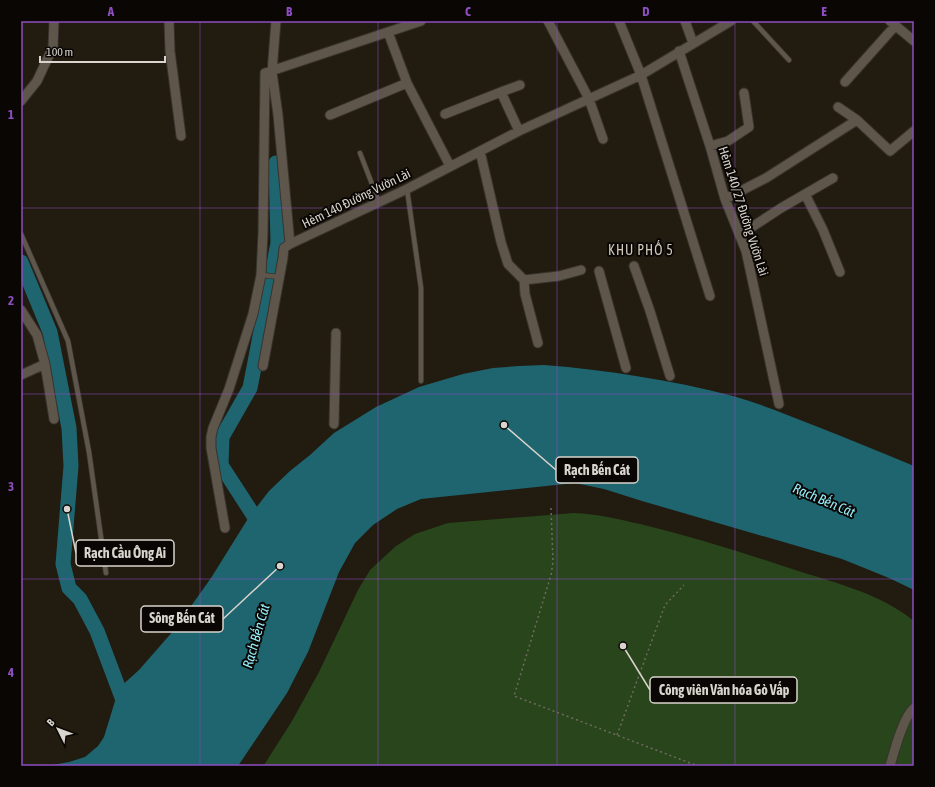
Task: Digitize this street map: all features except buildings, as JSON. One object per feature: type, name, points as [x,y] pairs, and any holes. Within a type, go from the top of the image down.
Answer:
[{"type":"street","points":[[21,101],[37,81],[53,47],[54,21]]},
{"type":"street","points":[[169,21],[170,51],[181,136]]},
{"type":"street","points":[[272,72],[276,21]]},
{"type":"street","points":[[225,528],[210,448],[213,428],[229,389],[250,322],[262,275],[265,73],[272,72],[421,21]]},
{"type":"street","points":[[548,21],[589,99],[603,139]]},
{"type":"street","points":[[619,21],[641,75],[710,296]]},
{"type":"street","points":[[685,21],[693,43]]},
{"type":"street","name":"Hẻm 140 Đường Vườn Lài","points":[[272,72],[278,115],[290,244],[407,189],[519,131],[641,75],[731,21]]},
{"type":"street","points":[[845,82],[892,23],[914,41]]},
{"type":"street","points":[[388,32],[407,83],[450,166]]},
{"type":"street","name":"Hẻm 140/27 Đường Vườn Lài","points":[[679,51],[710,146],[725,200],[740,235],[748,259],[779,404]]},
{"type":"street","points":[[330,115],[407,83]]},
{"type":"street","points":[[445,114],[520,85]]},
{"type":"street","points":[[501,92],[519,131]]},
{"type":"street","points":[[710,146],[728,141],[749,127],[744,93]]},
{"type":"street","points":[[838,107],[857,120],[890,151],[914,131]]},
{"type":"street","points":[[725,200],[766,178],[857,120]]},
{"type":"street","points":[[480,151],[501,242],[510,267],[524,280],[525,294],[538,343]]},
{"type":"street","points":[[740,235],[833,178]]},
{"type":"street","points":[[805,194],[823,230],[840,272]]},
{"type":"street","points":[[263,366],[284,248],[290,244]]},
{"type":"street","points":[[634,266],[650,311],[670,376]]},
{"type":"street","points":[[524,280],[559,276],[580,270]]},
{"type":"street","points":[[599,271],[626,368]]},
{"type":"street","points":[[21,310],[37,335],[45,364],[54,419]]},
{"type":"street","points":[[334,424],[336,333]]},
{"type":"street","points":[[21,374],[45,364]]},
{"type":"street","points":[[890,766],[902,730],[911,710],[914,708]]},
{"type":"lane","points":[[753,21],[788,60]]},
{"type":"lane","points":[[360,154],[379,202]]},
{"type":"lane","points":[[407,189],[421,288],[420,381]]},
{"type":"lane","points":[[21,234],[68,341],[89,452],[106,573]]},
{"type":"lane","points":[[262,275],[278,276]]},
{"type":"path","points":[[551,508],[553,562],[551,575],[514,696],[698,766]]},
{"type":"path","points":[[617,735],[665,605],[684,585]]},
{"type":"green space","points":[[574,513],[640,524],[750,555],[853,588],[885,602],[914,621],[914,766],[264,765],[292,721],[319,672],[358,590],[370,570],[396,546],[415,534],[448,523]]},
{"type":"water","points":[[544,365],[639,376],[733,396],[793,417],[914,466],[914,590],[842,559],[604,489],[575,483],[421,499],[397,509],[373,525],[355,543],[339,572],[308,652],[287,693],[238,766],[47,766],[85,757],[98,746],[104,737],[119,688],[139,670],[174,630],[211,578],[249,517],[269,491],[334,433],[376,407],[419,387],[463,374],[493,368]]},
{"type":"waterway","points":[[263,530],[221,465],[222,437],[250,388],[278,243],[276,163]]},
{"type":"waterway","points":[[21,262],[50,332],[69,428],[71,466],[63,564],[69,588],[80,599],[97,631],[126,708]]},
{"type":"place","name":"Rạch Bến Cát","points":[[504,425]]},
{"type":"place","name":"Rạch Cầu Ông Ai","points":[[67,509]]},
{"type":"place","name":"Sông Bến Cát","points":[[280,566]]},
{"type":"place","name":"Công viên Văn hóa Gò Vấp","points":[[623,646]]},
{"type":"district","name":"KHU PHỐ 5","points":[[641,250]]}]
